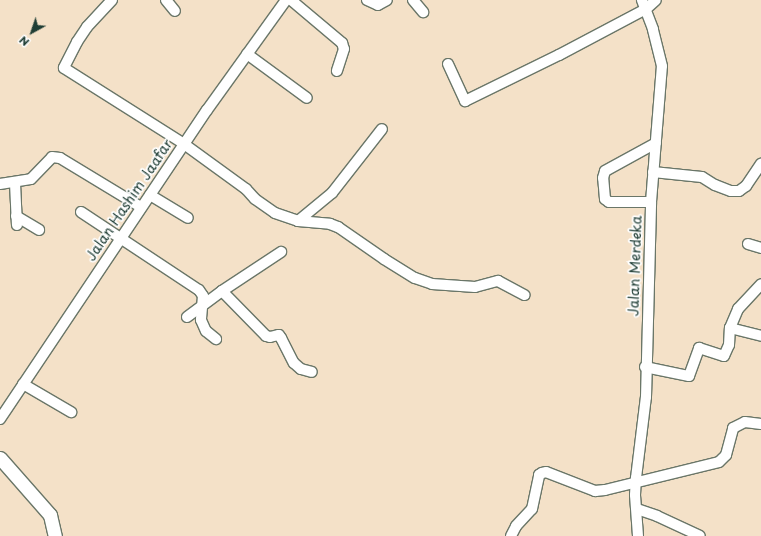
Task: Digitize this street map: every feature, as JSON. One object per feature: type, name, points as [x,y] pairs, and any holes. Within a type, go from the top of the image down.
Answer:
[{"type":"main road","points":[[0,458],[50,515],[55,536]]},
{"type":"street","points":[[112,0],[87,27],[77,42],[64,68],[184,144],[246,189],[255,199],[275,213],[298,221],[330,224],[338,227],[402,271],[415,278],[432,284],[475,287],[498,281],[524,295]]},
{"type":"street","points":[[166,0],[175,11]]},
{"type":"street","name":"Jalan Hashim Jaafar","points":[[0,419],[184,144],[286,0]]},
{"type":"street","points":[[291,0],[342,43],[344,49],[337,71]]},
{"type":"street","points":[[367,0],[378,6],[387,0]]},
{"type":"street","points":[[414,0],[422,12]]},
{"type":"street","points":[[448,64],[465,101],[559,55],[644,4],[656,0]]},
{"type":"street","name":"Jalan Merdeka","points":[[638,536],[636,482],[646,397],[645,367],[651,202],[662,66],[653,29],[644,4]]},
{"type":"street","points":[[247,54],[307,98]]},
{"type":"street","points":[[298,221],[332,193],[382,129]]},
{"type":"street","points":[[651,202],[608,202],[605,200],[603,178],[605,171],[656,142]]},
{"type":"street","points":[[0,184],[15,183],[31,179],[52,158],[60,158],[141,207]]},
{"type":"street","points":[[653,172],[702,177],[715,185],[731,191],[739,191],[746,186],[761,164]]},
{"type":"street","points":[[15,183],[16,221],[39,230]]},
{"type":"street","points":[[150,195],[188,218]]},
{"type":"street","points":[[81,212],[199,290],[204,296],[201,320],[206,331],[216,339]]},
{"type":"street","points":[[748,244],[761,248]]},
{"type":"street","points":[[187,316],[281,252]]},
{"type":"street","points":[[645,367],[689,376],[699,348],[722,356],[725,355],[729,345],[730,328],[738,310],[761,284]]},
{"type":"street","points":[[222,291],[266,336],[270,337],[279,335],[294,363],[301,368],[312,372]]},
{"type":"street","points":[[730,328],[761,336]]},
{"type":"street","points":[[23,384],[71,412]]},
{"type":"street","points":[[511,536],[516,526],[532,509],[539,475],[542,473],[546,472],[595,491],[605,490],[722,461],[726,455],[732,428],[745,422],[761,424]]},
{"type":"street","points":[[637,509],[657,516],[700,536]]}]
